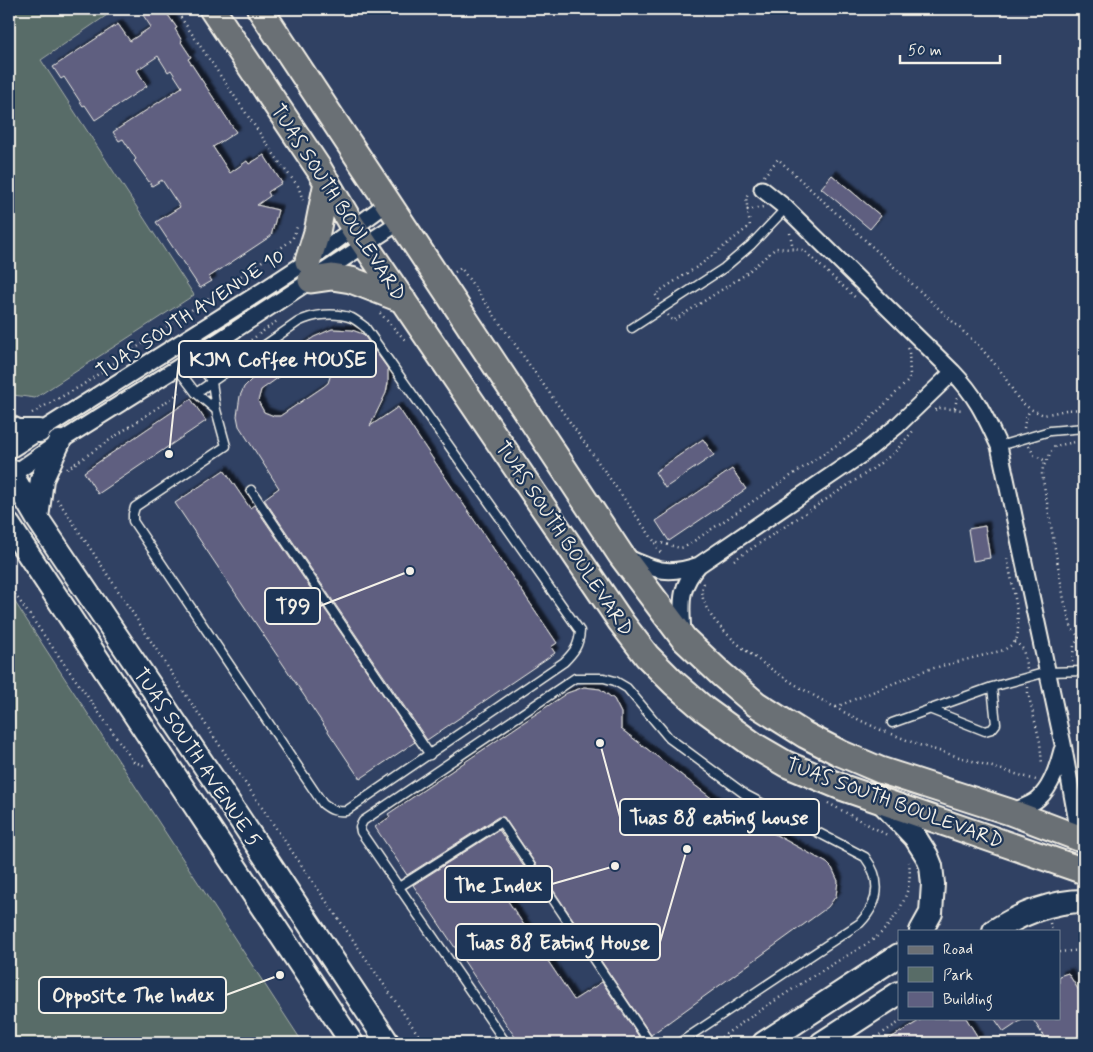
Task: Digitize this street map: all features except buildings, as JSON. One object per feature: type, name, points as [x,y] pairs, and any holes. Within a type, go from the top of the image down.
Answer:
[{"type":"main road","name":"TUAS SOUTH BOULEVARD","points":[[212,9],[326,182],[359,236],[621,622],[647,656],[674,683],[704,709],[755,746],[786,764],[844,788],[1084,871]]},
{"type":"main road","name":"TUAS SOUTH BOULEVARD","points":[[260,9],[621,555],[684,639],[756,704],[805,735],[840,753],[880,770],[1010,812],[1082,840]]},
{"type":"main road","points":[[326,182],[309,270],[351,280],[403,300]]},
{"type":"main road","points":[[37,518],[42,479],[59,442]]},
{"type":"main road","name":"TUAS SOUTH AVENUE 5","points":[[10,474],[37,518],[214,780],[388,1043]]},
{"type":"main road","name":"TUAS SOUTH AVENUE 5","points":[[9,525],[17,547],[352,1043]]},
{"type":"main road","points":[[879,799],[914,837],[927,856],[931,866],[933,884],[931,913],[922,930]]},
{"type":"main road","points":[[996,930],[1009,921],[1035,910],[1071,901],[1084,901]]},
{"type":"main road","points":[[764,1043],[898,956]]},
{"type":"main road","points":[[822,1043],[898,994]]},
{"type":"street","points":[[762,189],[786,208],[953,372],[969,389],[978,403],[999,446],[1082,840]]},
{"type":"street","name":"TUAS SOUTH AVENUE 10","points":[[10,474],[177,368],[309,270],[395,212]]},
{"type":"street","name":"TUAS SOUTH AVENUE 10","points":[[9,451],[25,425],[89,401],[309,270],[395,212]]},
{"type":"street","points":[[684,639],[681,597],[691,575],[703,571],[864,453],[897,426],[953,372]]},
{"type":"street","points":[[621,555],[658,570],[668,572],[681,570],[703,571]]},
{"type":"street","points":[[1010,812],[1040,797],[1058,766],[1063,744]]},
{"type":"lane","points":[[632,328],[724,268],[751,245],[786,208]]},
{"type":"lane","points":[[194,356],[212,382],[216,410],[226,446],[135,507],[132,514],[133,521],[323,804],[337,812],[346,811],[564,662],[576,650],[580,631],[365,327],[352,318],[310,315],[298,322],[212,382],[196,393]]},
{"type":"lane","points":[[177,368],[196,393],[216,410]]},
{"type":"lane","points":[[999,446],[1050,431],[1084,428]]},
{"type":"lane","points":[[251,490],[430,754]]},
{"type":"lane","points":[[892,723],[929,708],[1028,677],[1047,672],[1084,671]]},
{"type":"lane","points":[[506,1043],[361,832],[360,827],[363,821],[575,678],[604,678],[615,681],[627,688],[669,738],[746,795],[865,856],[872,866],[876,878],[877,890],[874,904],[868,915],[860,923],[683,1042]]},
{"type":"lane","points":[[929,708],[984,732],[989,731],[996,724],[992,687]]},
{"type":"lane","points":[[399,887],[500,822],[650,1043]]},
{"type":"path","points":[[176,9],[282,166],[298,186],[304,203]]},
{"type":"path","points":[[25,425],[292,240],[299,222]]},
{"type":"path","points":[[664,308],[673,321],[743,276],[776,248],[803,250],[864,305]]},
{"type":"path","points":[[441,281],[461,268],[654,541],[659,544],[680,548],[685,547],[860,430],[908,381],[910,375],[909,350],[903,344]]},
{"type":"path","points":[[379,311],[409,345]]},
{"type":"path","points":[[244,346],[282,317]]},
{"type":"path","points":[[66,470],[190,386]]},
{"type":"path","points":[[933,411],[939,408],[955,408],[963,409],[968,413]]},
{"type":"path","points":[[1030,409],[1044,415],[1066,410],[1084,409]]},
{"type":"path","points":[[730,562],[871,470],[894,453],[916,428]]},
{"type":"path","points":[[1084,442],[1054,446],[1043,467],[1042,474],[1064,600],[1072,628],[1079,638],[1084,639]]},
{"type":"path","points":[[56,497],[182,689],[424,1043]]},
{"type":"path","points":[[836,707],[926,670],[1004,650],[1015,641],[1018,633],[1018,620],[1006,554]]},
{"type":"path","points":[[703,571],[704,600],[711,614],[730,638],[763,665],[863,723],[919,745],[1049,784]]},
{"type":"path","points":[[9,586],[134,762],[144,764],[148,768]]},
{"type":"path","points":[[1015,641],[1023,649],[1028,677],[1028,693],[1042,759],[1040,772]]},
{"type":"path","points":[[1084,687],[1081,696],[1084,713]]},
{"type":"path","points":[[822,800],[873,827]]},
{"type":"path","points":[[1060,952],[1084,950]]},
{"type":"path","points":[[866,1043],[903,1020]]},
{"type":"green space","points":[[9,9],[116,9],[41,60],[194,295],[35,398],[13,395],[9,389]]},
{"type":"green space","points":[[9,593],[303,1043],[9,1043]]},
{"type":"place","name":"KJM Coffee HOUSE","points":[[169,454]]},
{"type":"place","name":"T99","points":[[410,571]]},
{"type":"place","name":"Tuas 88 eating house","points":[[600,743]]},
{"type":"place","name":"Tuas 88 Eating House","points":[[687,849]]},
{"type":"place","name":"The Index","points":[[615,866]]},
{"type":"place","name":"Opposite The Index","points":[[280,975]]}]
